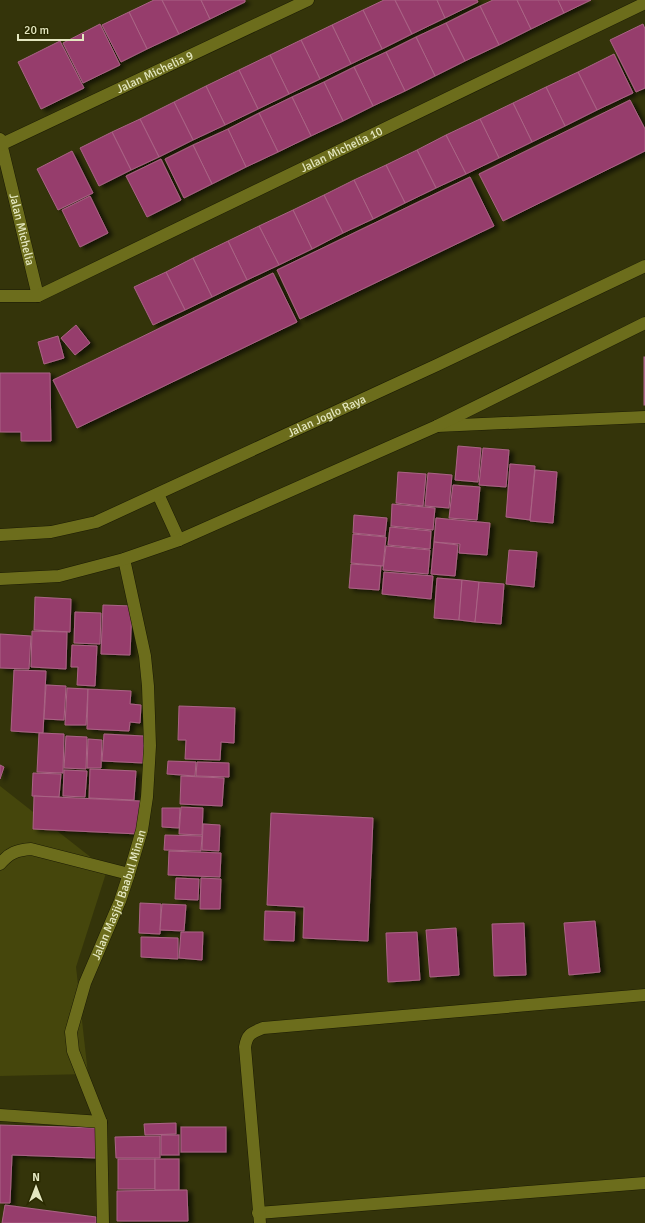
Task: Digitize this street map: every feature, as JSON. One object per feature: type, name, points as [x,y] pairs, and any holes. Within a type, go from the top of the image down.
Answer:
[{"type":"street","name":"Jalan Michelia 9","points":[[0,143],[308,0]]},
{"type":"street","name":"Jalan Michelia 10","points":[[38,296],[645,3]]},
{"type":"street","name":"Jalan Michelia","points":[[0,143],[38,296]]},
{"type":"street","name":"Jalan Joglo Raya","points":[[0,536],[51,532],[96,522],[437,365],[645,266]]},
{"type":"street","points":[[0,296],[38,296]]},
{"type":"street","points":[[0,579],[59,576],[124,559],[179,540],[437,426],[645,323]]},
{"type":"street","points":[[437,426],[645,417]]},
{"type":"street","points":[[158,494],[179,540]]},
{"type":"street","name":"Jalan Masjid Baabul Minan","points":[[103,1223],[101,1122],[73,1051],[71,1032],[84,983],[120,901],[129,874],[142,830],[146,804],[150,721],[145,656],[124,559]]},
{"type":"street","points":[[0,864],[6,855],[18,850],[31,849],[129,874]]},
{"type":"street","points":[[645,995],[263,1028],[250,1033],[247,1037],[245,1047],[259,1218],[645,1183]]},
{"type":"street","points":[[0,1115],[101,1122]]},
{"type":"shaded area","points":[[0,786],[107,870],[76,967],[88,1074],[0,1076]]},
{"type":"building","points":[[154,0],[162,0],[179,34],[147,49],[129,12]]},
{"type":"building","points":[[162,0],[201,0],[210,19],[179,34]]},
{"type":"building","points":[[201,0],[245,0],[245,2],[210,19]]},
{"type":"building","points":[[384,0],[395,0],[412,34],[382,49],[363,10]]},
{"type":"building","points":[[395,0],[437,0],[445,18],[412,34]]},
{"type":"building","points":[[437,0],[477,0],[478,2],[445,18]]},
{"type":"building","points":[[493,0],[517,0],[531,29],[499,45],[480,6]]},
{"type":"building","points":[[517,0],[558,0],[564,13],[531,29]]},
{"type":"building","points":[[558,0],[591,0],[564,13]]},
{"type":"building","points":[[480,6],[499,45],[465,61],[446,23]]},
{"type":"building","points":[[363,10],[382,49],[351,64],[332,25]]},
{"type":"building","points":[[129,12],[147,49],[121,62],[102,25]]},
{"type":"building","points":[[446,23],[465,61],[435,76],[416,37]]},
{"type":"building","points":[[100,24],[120,65],[83,83],[63,43]]},
{"type":"building","points":[[643,24],[645,29],[645,88],[636,92],[610,40]]},
{"type":"building","points":[[332,25],[351,64],[320,79],[301,40]]},
{"type":"building","points":[[416,37],[435,76],[405,91],[386,52]]},
{"type":"building","points":[[301,40],[320,79],[289,94],[270,55]]},
{"type":"building","points":[[60,41],[84,88],[41,109],[18,62]]},
{"type":"building","points":[[386,52],[405,91],[373,106],[354,67]]},
{"type":"building","points":[[614,54],[633,93],[597,110],[578,72]]},
{"type":"building","points":[[270,55],[289,94],[258,109],[239,70]]},
{"type":"building","points":[[354,67],[373,106],[343,121],[324,82]]},
{"type":"building","points":[[239,70],[258,109],[225,125],[206,86]]},
{"type":"building","points":[[578,72],[597,110],[565,126],[546,87]]},
{"type":"building","points":[[324,82],[343,121],[311,136],[292,97]]},
{"type":"building","points":[[206,86],[225,125],[193,140],[174,102]]},
{"type":"building","points":[[546,87],[565,126],[532,142],[513,103]]},
{"type":"building","points":[[292,97],[311,136],[278,152],[259,113]]},
{"type":"building","points":[[630,100],[645,129],[645,151],[503,221],[479,174]]},
{"type":"building","points":[[174,102],[193,140],[159,157],[140,119]]},
{"type":"building","points":[[513,103],[532,142],[499,158],[480,119]]},
{"type":"building","points":[[259,113],[278,152],[246,167],[228,129]]},
{"type":"building","points":[[140,119],[159,157],[131,170],[112,132]]},
{"type":"building","points":[[480,119],[499,158],[466,174],[446,135]]},
{"type":"building","points":[[228,129],[246,167],[212,184],[193,145]]},
{"type":"building","points":[[112,132],[131,170],[99,186],[80,148]]},
{"type":"building","points":[[446,135],[466,174],[436,188],[417,150]]},
{"type":"building","points":[[193,145],[212,184],[184,198],[165,159]]},
{"type":"building","points":[[417,150],[436,188],[405,203],[386,165]]},
{"type":"building","points":[[72,151],[93,193],[58,210],[37,169]]},
{"type":"building","points":[[161,159],[181,200],[147,217],[126,176]]},
{"type":"building","points":[[386,165],[405,203],[373,219],[354,180]]},
{"type":"building","points":[[470,177],[494,226],[300,319],[277,270]]},
{"type":"building","points":[[354,180],[373,219],[343,233],[324,195]]},
{"type":"building","points":[[324,195],[343,233],[312,249],[293,210]]},
{"type":"building","points":[[90,196],[108,233],[80,247],[62,210]]},
{"type":"building","points":[[293,210],[312,249],[279,265],[259,226]]},
{"type":"building","points":[[259,226],[279,265],[247,280],[228,241]]},
{"type":"building","points":[[228,241],[247,280],[212,297],[193,258]]},
{"type":"building","points":[[193,258],[212,297],[185,310],[166,272]]},
{"type":"building","points":[[166,272],[185,310],[153,325],[134,287]]},
{"type":"building","points":[[273,273],[297,322],[77,428],[53,380]]},
{"type":"building","points":[[76,325],[90,343],[75,355],[61,338]]},
{"type":"building","points":[[58,336],[64,358],[44,364],[38,342]]},
{"type":"building","points":[[645,357],[645,405],[644,405]]},
{"type":"building","points":[[0,373],[50,373],[51,441],[21,441],[21,432],[0,432]]},
{"type":"building","points":[[458,446],[481,448],[478,482],[455,480]]},
{"type":"building","points":[[483,448],[509,450],[506,487],[479,485]]},
{"type":"building","points":[[510,464],[535,466],[530,520],[506,517]]},
{"type":"building","points":[[535,470],[557,472],[553,523],[530,521]]},
{"type":"building","points":[[398,472],[426,474],[423,506],[396,503]]},
{"type":"building","points":[[428,473],[452,475],[449,508],[425,506]]},
{"type":"building","points":[[453,485],[480,487],[477,520],[449,518]]},
{"type":"building","points":[[392,504],[435,508],[433,530],[391,526]]},
{"type":"building","points":[[354,515],[387,518],[385,536],[353,533]]},
{"type":"building","points":[[436,518],[490,523],[487,555],[459,553],[460,544],[434,542]]},
{"type":"building","points":[[390,527],[431,531],[430,549],[388,545]]},
{"type":"building","points":[[353,534],[386,537],[383,566],[351,563]]},
{"type":"building","points":[[434,542],[458,545],[455,576],[431,574]]},
{"type":"building","points":[[386,546],[430,550],[428,574],[383,570]]},
{"type":"building","points":[[509,550],[537,552],[534,587],[506,584]]},
{"type":"building","points":[[351,564],[381,566],[379,590],[349,588]]},
{"type":"building","points":[[384,572],[433,576],[431,599],[382,594]]},
{"type":"building","points":[[437,578],[462,580],[459,620],[434,618]]},
{"type":"building","points":[[462,580],[479,582],[475,622],[459,620]]},
{"type":"building","points":[[479,582],[504,584],[501,624],[475,622]]},
{"type":"building","points":[[35,597],[71,599],[70,632],[34,630]]},
{"type":"building","points":[[103,605],[132,606],[130,655],[101,654]]},
{"type":"building","points":[[75,612],[101,613],[100,644],[74,643]]},
{"type":"building","points":[[32,631],[67,632],[66,669],[31,667]]},
{"type":"building","points":[[0,634],[31,636],[29,669],[0,668]]},
{"type":"building","points":[[72,645],[97,646],[95,686],[77,685],[78,667],[71,667]]},
{"type":"building","points":[[14,670],[46,671],[43,733],[11,731]]},
{"type":"building","points":[[46,685],[66,686],[64,720],[44,719]]},
{"type":"building","points":[[67,688],[88,689],[86,725],[65,725]]},
{"type":"building","points":[[88,689],[131,691],[130,704],[141,705],[140,723],[130,722],[129,731],[87,729]]},
{"type":"building","points":[[179,706],[235,708],[234,743],[221,742],[220,760],[185,759],[186,740],[178,740]]},
{"type":"building","points":[[39,733],[64,734],[63,773],[37,772]]},
{"type":"building","points":[[104,734],[144,736],[143,763],[102,761]]},
{"type":"building","points":[[66,736],[87,737],[86,769],[64,768]]},
{"type":"building","points":[[88,739],[102,740],[101,768],[87,768]]},
{"type":"building","points":[[168,761],[196,762],[195,776],[167,774]]},
{"type":"building","points":[[197,762],[229,763],[229,777],[196,776]]},
{"type":"building","points":[[0,765],[4,767],[0,779]]},
{"type":"building","points":[[90,769],[136,771],[134,800],[89,798]]},
{"type":"building","points":[[64,770],[87,771],[85,797],[63,796]]},
{"type":"building","points":[[33,773],[61,774],[59,797],[32,796]]},
{"type":"building","points":[[181,776],[224,778],[222,806],[180,804]]},
{"type":"building","points":[[34,796],[140,801],[139,834],[33,829]]},
{"type":"building","points":[[181,807],[203,808],[202,835],[179,834]]},
{"type":"building","points":[[162,808],[180,808],[179,828],[162,827]]},
{"type":"building","points":[[271,813],[373,818],[368,941],[303,938],[304,907],[267,905]]},
{"type":"building","points":[[203,824],[220,825],[219,851],[202,850]]},
{"type":"building","points":[[165,835],[202,836],[201,851],[164,850]]},
{"type":"building","points":[[169,851],[221,853],[220,877],[168,875]]},
{"type":"building","points":[[176,878],[199,879],[198,900],[175,899]]},
{"type":"building","points":[[201,878],[221,879],[220,909],[200,909]]},
{"type":"building","points":[[140,903],[161,904],[160,934],[139,933]]},
{"type":"building","points":[[162,904],[186,905],[184,931],[160,930]]},
{"type":"building","points":[[265,911],[295,912],[294,941],[264,940]]},
{"type":"building","points":[[595,921],[600,972],[569,975],[564,923]]},
{"type":"building","points":[[524,923],[526,975],[494,976],[492,924]]},
{"type":"building","points":[[456,928],[459,975],[430,977],[426,930]]},
{"type":"building","points":[[181,932],[203,932],[202,960],[179,958]]},
{"type":"building","points":[[417,932],[420,980],[388,982],[386,933]]},
{"type":"building","points":[[141,937],[178,938],[178,959],[141,957]]},
{"type":"building","points":[[176,1123],[176,1134],[145,1135],[144,1124]]},
{"type":"building","points":[[0,1125],[97,1128],[96,1158],[12,1155],[10,1203],[0,1203]]},
{"type":"building","points":[[181,1127],[226,1127],[226,1152],[181,1152]]},
{"type":"building","points":[[161,1135],[179,1135],[179,1155],[161,1155]]},
{"type":"building","points":[[160,1136],[160,1158],[116,1158],[115,1137]]},
{"type":"building","points":[[118,1159],[155,1159],[155,1189],[118,1189]]},
{"type":"building","points":[[155,1159],[179,1159],[179,1190],[155,1190]]},
{"type":"building","points":[[187,1190],[188,1221],[117,1221],[117,1191]]},
{"type":"building","points":[[5,1205],[96,1217],[96,1223],[2,1223]]}]
